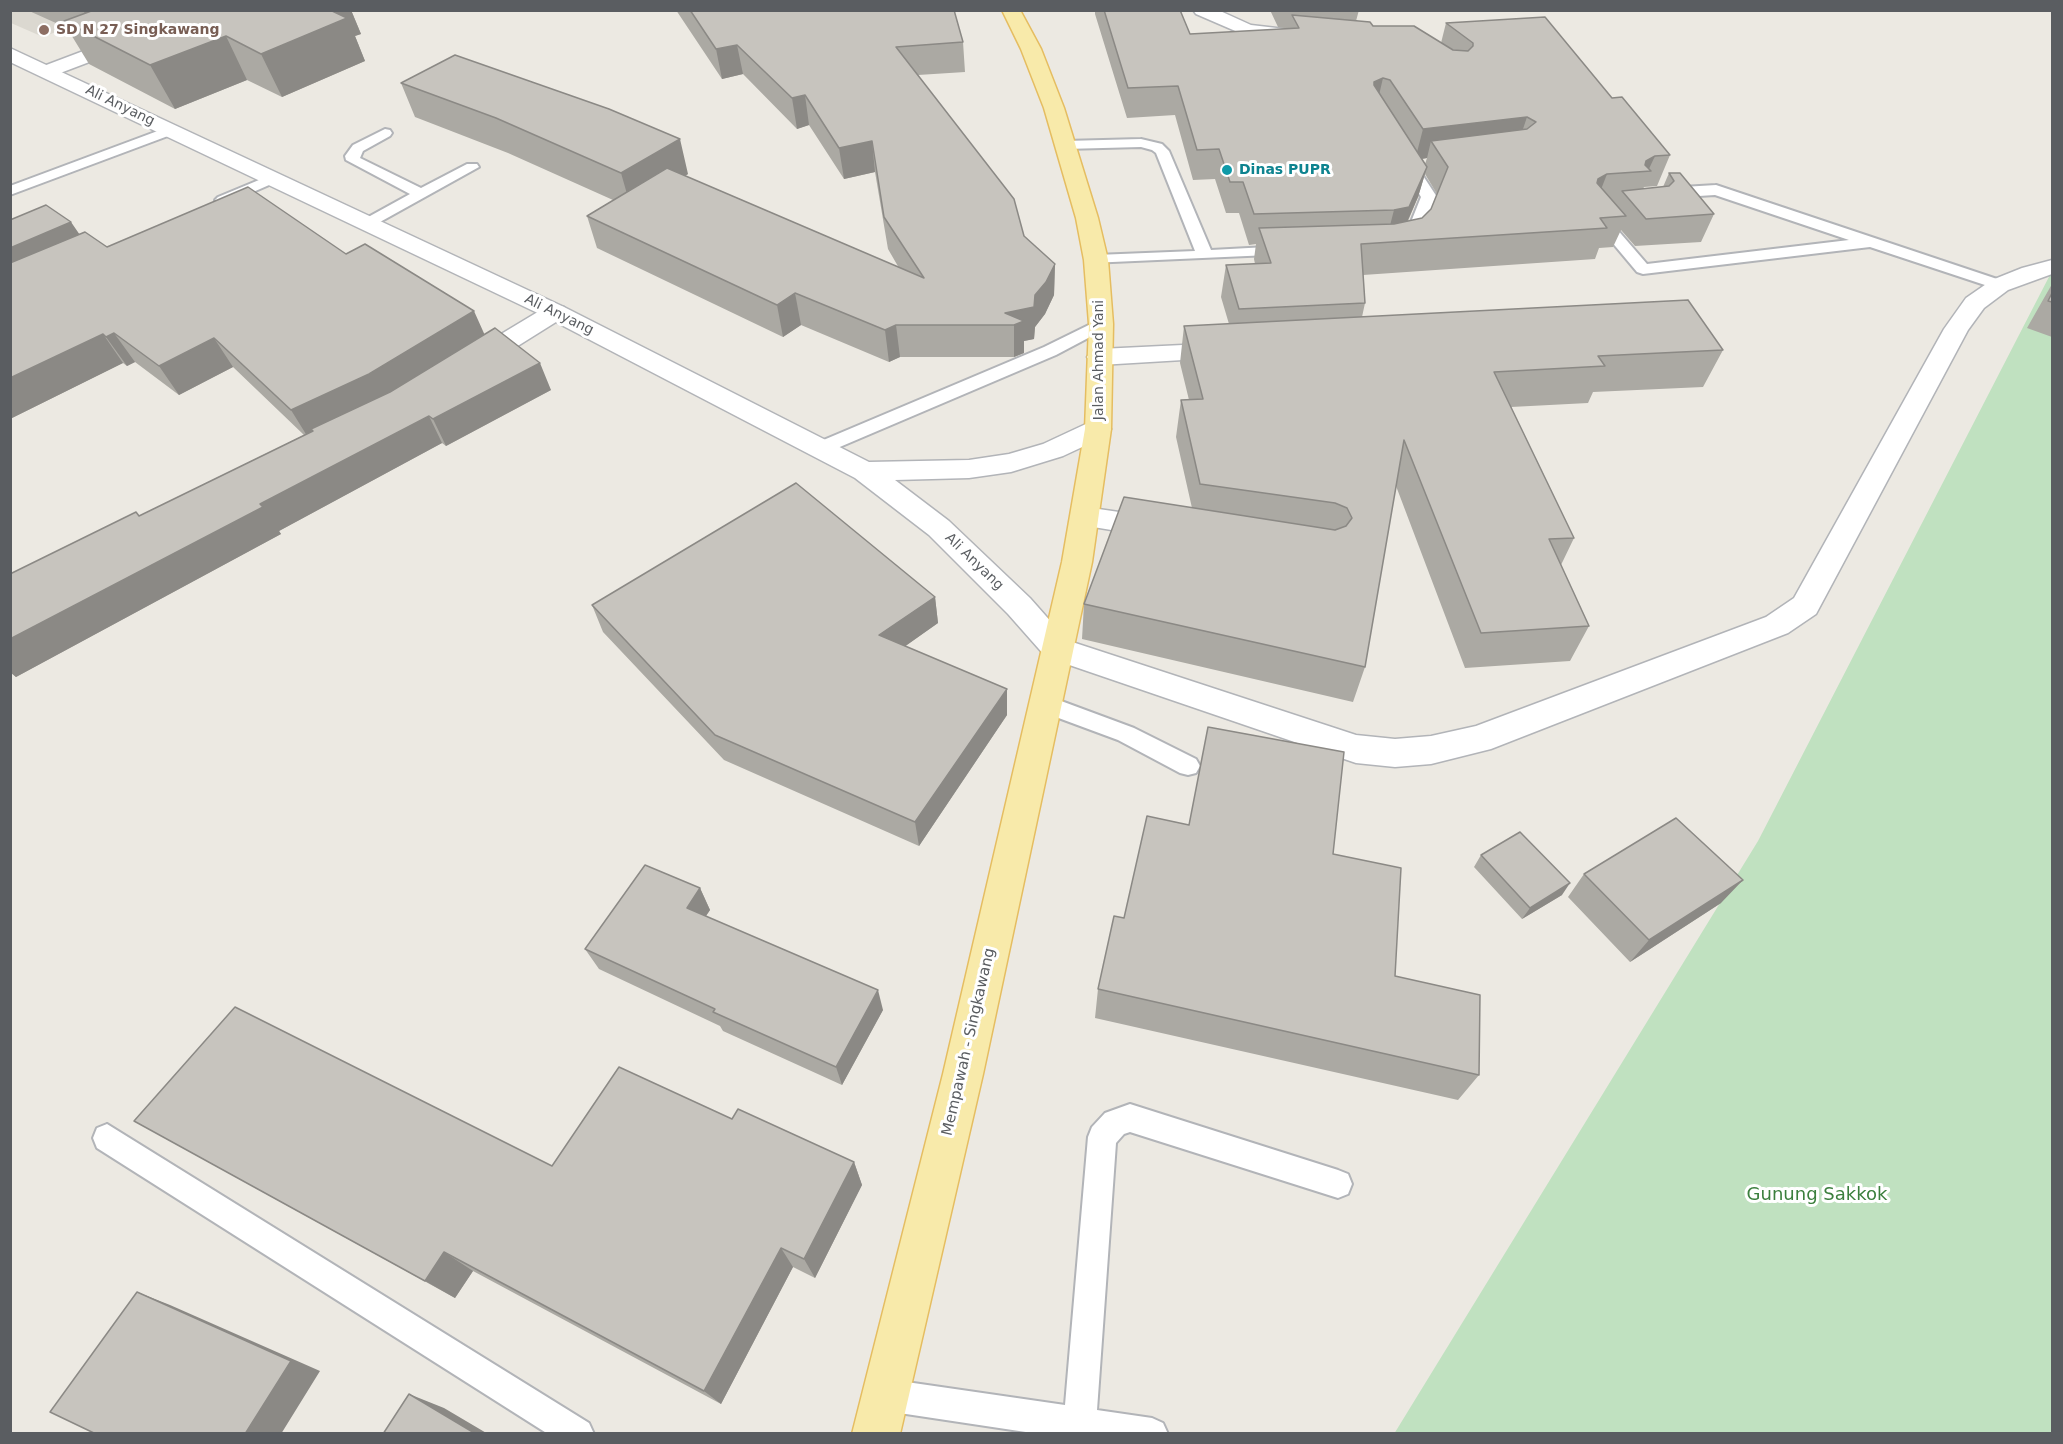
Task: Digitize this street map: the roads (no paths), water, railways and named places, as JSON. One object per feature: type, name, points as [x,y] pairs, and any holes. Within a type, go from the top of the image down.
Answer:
[{"type":"main road","name":"Jalan Ahmad Yani","points":[[1011,10],[1035,58],[1054,108],[1087,218],[1096,260],[1101,324],[1098,429],[1085,517],[1057,649]]},
{"type":"main road","name":"Mempawah - Singkawang","points":[[876,1434],[963,1074],[1057,649]]},
{"type":"street","points":[[48,71],[210,10]]},
{"type":"street","points":[[1202,10],[1247,30],[1310,38]]},
{"type":"street","name":"Ali Anyang","points":[[10,54],[555,312],[865,471],[939,528],[1019,606],[1057,649]]},
{"type":"street","points":[[1057,649],[1356,749],[1395,753],[1431,750],[1479,739],[1777,625],[1805,606],[1956,329],[1975,303],[2000,285],[2052,267]]},
{"type":"street","points":[[454,374],[555,312]]},
{"type":"street","points":[[1100,357],[1250,350]]},
{"type":"street","points":[[865,471],[969,469],[1011,463],[1053,450],[1098,429]]},
{"type":"street","points":[[1085,517],[1188,532]]},
{"type":"lane","points":[[10,191],[171,130]]},
{"type":"lane","points":[[385,133],[358,148],[352,156],[353,160],[421,194]]},
{"type":"lane","points":[[1065,145],[1141,143],[1157,147],[1162,151],[1204,253]]},
{"type":"lane","points":[[1386,248],[1407,244],[1412,239],[1429,196],[1398,149]]},
{"type":"lane","points":[[1410,167],[1431,164]]},
{"type":"lane","points":[[366,224],[472,166]]},
{"type":"lane","points":[[208,207],[271,179]]},
{"type":"lane","points":[[1653,194],[1716,190],[2000,285]]},
{"type":"lane","points":[[1618,210],[1595,212],[1643,269],[1871,242]]},
{"type":"lane","points":[[1096,260],[1204,253],[1306,250]]},
{"type":"lane","points":[[821,448],[1050,351],[1101,324]]},
{"type":"lane","points":[[1045,704],[1126,734],[1188,766]]},
{"type":"lane","points":[[1080,1423],[1102,1137],[1115,1123],[1130,1118],[1338,1184]]},
{"type":"lane","points":[[107,1138],[578,1434]]},
{"type":"lane","points":[[886,1395],[1152,1434]]},
{"type":"place","name":"SD N 27 Singkawang","points":[[44,30]]},
{"type":"place","name":"Dinas PUPR","points":[[1227,170]]},
{"type":"park label","name":"Gunung Sakkok","points":[[1817,1195]]}]
